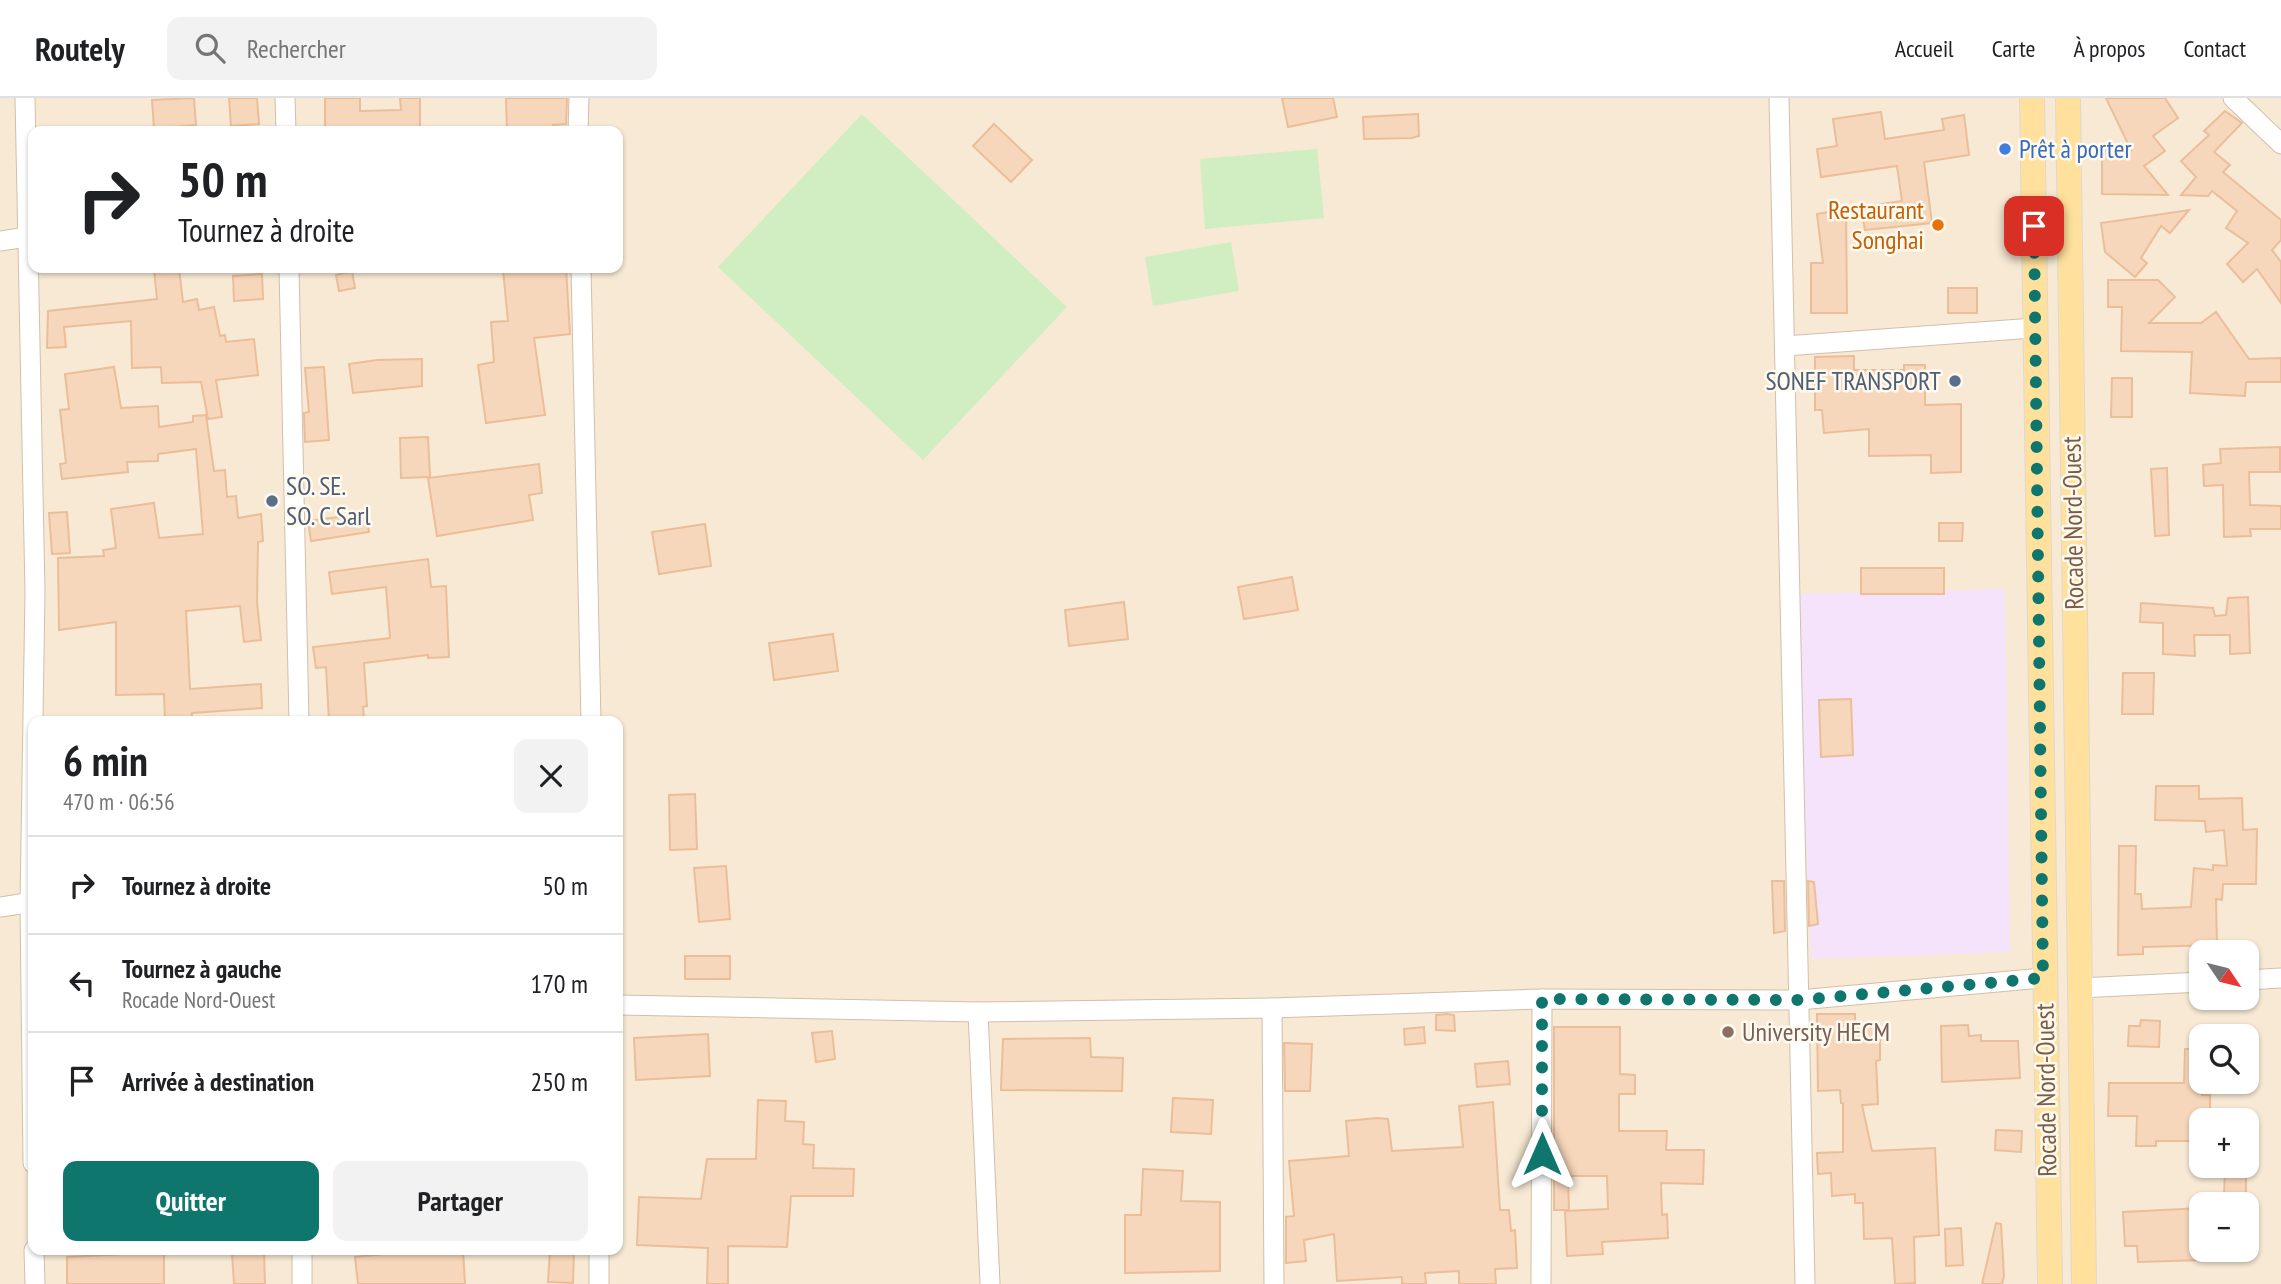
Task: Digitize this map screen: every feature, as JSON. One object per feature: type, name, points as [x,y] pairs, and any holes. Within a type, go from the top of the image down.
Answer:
[{"type":"main road","name":"Rocade Nord-Ouest","points":[[2032,98],[2043,978],[2050,1284]]},
{"type":"main road","name":"Rocade Nord-Ouest","points":[[2068,98],[2084,1284]]},
{"type":"street","points":[[25,98],[28,168]]},
{"type":"street","points":[[285,98],[286,126]]},
{"type":"street","points":[[578,126],[579,98]]},
{"type":"street","points":[[1779,98],[1805,1284]]},
{"type":"street","points":[[2233,98],[2281,144]]},
{"type":"street","points":[[0,241],[28,237]]},
{"type":"street","points":[[31,273],[35,592],[33,716]]},
{"type":"street","points":[[289,273],[299,716]]},
{"type":"street","points":[[581,273],[591,716]]},
{"type":"street","points":[[1785,346],[2035,328]]},
{"type":"street","points":[[0,906],[28,903]]},
{"type":"street","points":[[623,1005],[978,1012],[1272,1008],[1542,999],[1799,1000],[2043,978]]},
{"type":"street","points":[[2259,979],[2281,978]]},
{"type":"street","points":[[2079,988],[2189,983]]},
{"type":"street","points":[[1541,1284],[1542,999]]},
{"type":"street","points":[[1272,1008],[1274,1284]]},
{"type":"street","points":[[978,1012],[990,1284]]},
{"type":"street","points":[[34,1255],[35,1284]]},
{"type":"street","points":[[302,1255],[302,1284]]},
{"type":"street","points":[[599,1255],[599,1284]]},
{"type":"shaded area","points":[[0,98],[2281,98],[2281,1284],[0,1284]]},
{"type":"shaded area","points":[[2005,589],[2010,952],[1811,959],[1796,594]]},
{"type":"green space","points":[[862,114],[1067,307],[923,460],[718,267]]},
{"type":"green space","points":[[1317,149],[1324,218],[1205,229],[1200,159]]},
{"type":"green space","points":[[1231,242],[1239,291],[1153,306],[1145,257]]},
{"type":"building","points":[[194,98],[196,125],[154,126],[152,100]]},
{"type":"building","points":[[229,98],[257,98],[259,124],[231,126]]},
{"type":"building","points":[[325,98],[360,98],[360,111],[401,110],[400,98],[420,98],[420,126],[325,126]]},
{"type":"building","points":[[506,98],[567,98],[566,124],[507,126]]},
{"type":"building","points":[[1282,98],[1333,98],[1337,117],[1288,127]]},
{"type":"building","points":[[2106,98],[2165,98],[2178,118],[2153,136],[2165,151],[2144,166],[2168,195],[2102,194],[2102,150],[2131,150]]},
{"type":"building","points":[[2225,111],[2242,123],[2214,152],[2230,165],[2223,172],[2281,220],[2281,240],[2272,250],[2281,262],[2281,303],[2257,269],[2243,282],[2227,264],[2248,243],[2226,228],[2237,211],[2212,191],[2208,196],[2181,195],[2196,177],[2181,161],[2209,135],[2204,131]]},
{"type":"building","points":[[1881,112],[1885,139],[1944,130],[1942,119],[1964,115],[1969,155],[1924,162],[1932,223],[1865,230],[1861,207],[1902,201],[1897,166],[1821,177],[1817,149],[1837,146],[1833,119]]},
{"type":"building","points":[[1418,114],[1419,136],[1364,139],[1363,117]]},
{"type":"building","points":[[994,124],[1032,160],[1011,182],[973,146]]},
{"type":"building","points":[[1846,209],[1847,313],[1811,313],[1811,263],[1823,263],[1817,214]]},
{"type":"building","points":[[2189,210],[2170,233],[2161,226],[2141,258],[2147,263],[2135,277],[2105,252],[2101,223]]},
{"type":"building","points":[[154,273],[180,273],[183,302],[197,299],[199,310],[214,307],[220,336],[225,335],[226,342],[254,339],[258,375],[216,380],[222,417],[208,419],[201,382],[162,383],[161,367],[132,368],[131,321],[64,327],[66,347],[47,348],[48,311],[157,299]]},
{"type":"building","points":[[352,273],[355,288],[339,291],[336,275]]},
{"type":"building","points":[[503,273],[566,273],[570,334],[534,338],[545,415],[486,423],[478,365],[494,362],[491,322],[508,321]]},
{"type":"building","points":[[262,274],[263,299],[234,301],[233,276]]},
{"type":"building","points":[[2108,280],[2158,280],[2175,297],[2149,323],[2201,323],[2216,312],[2249,359],[2281,358],[2281,382],[2246,382],[2245,396],[2190,393],[2192,352],[2121,351],[2122,307],[2108,307]]},
{"type":"building","points":[[1948,288],[1977,288],[1977,313],[1948,313]]},
{"type":"building","points":[[1854,356],[1854,370],[1904,370],[1904,365],[1925,365],[1925,405],[1961,404],[1961,472],[1931,473],[1931,455],[1869,456],[1869,429],[1824,433],[1822,410],[1815,410],[1815,357]]},
{"type":"building","points":[[422,359],[422,386],[353,393],[349,364]]},
{"type":"building","points":[[114,367],[121,408],[158,406],[159,427],[193,422],[193,416],[206,415],[214,471],[225,470],[227,497],[236,496],[238,518],[261,514],[263,541],[258,542],[257,602],[261,640],[244,642],[240,606],[186,611],[190,689],[261,684],[262,708],[192,713],[192,716],[165,716],[164,694],[116,695],[116,622],[59,630],[58,558],[104,556],[103,550],[116,548],[111,509],[154,503],[159,538],[203,534],[196,449],[158,454],[158,461],[127,462],[128,472],[62,479],[60,464],[66,463],[60,410],[69,409],[65,374]]},
{"type":"building","points":[[324,367],[329,440],[305,442],[304,413],[309,412],[305,368]]},
{"type":"building","points":[[2112,378],[2132,378],[2132,417],[2111,417]]},
{"type":"building","points":[[428,437],[430,477],[401,478],[400,438]]},
{"type":"building","points":[[2280,447],[2280,472],[2249,472],[2250,505],[2281,506],[2281,529],[2250,529],[2251,536],[2224,537],[2223,485],[2204,486],[2203,465],[2221,463],[2220,449]]},
{"type":"building","points":[[539,464],[542,493],[529,495],[533,520],[437,536],[428,478]]},
{"type":"building","points":[[2167,468],[2169,535],[2155,536],[2151,469]]},
{"type":"building","points":[[67,512],[70,553],[52,554],[49,513]]},
{"type":"building","points":[[366,513],[369,532],[311,541],[308,521]]},
{"type":"building","points":[[1939,523],[1963,523],[1962,541],[1939,541]]},
{"type":"building","points":[[705,524],[711,566],[659,574],[652,532]]},
{"type":"building","points":[[428,559],[431,587],[446,586],[449,657],[428,658],[428,655],[364,663],[367,706],[363,707],[364,716],[329,716],[326,667],[316,668],[313,647],[390,638],[386,587],[332,594],[329,572]]},
{"type":"building","points":[[1861,568],[1944,568],[1944,594],[1861,594]]},
{"type":"building","points":[[1292,577],[1298,610],[1244,619],[1238,587]]},
{"type":"building","points":[[2248,597],[2250,653],[2230,654],[2230,635],[2194,635],[2195,656],[2163,654],[2163,623],[2140,622],[2141,603],[2213,608],[2215,616],[2226,615],[2228,598]]},
{"type":"building","points":[[1124,602],[1128,639],[1069,646],[1065,610]]},
{"type":"building","points":[[833,634],[838,671],[774,680],[769,643]]},
{"type":"building","points":[[2123,673],[2154,673],[2153,714],[2122,714]]},
{"type":"building","points":[[1851,699],[1853,755],[1821,757],[1819,700]]},
{"type":"building","points":[[2156,786],[2199,786],[2199,799],[2242,798],[2243,830],[2257,829],[2256,884],[2223,884],[2222,900],[2216,899],[2217,940],[2189,940],[2189,946],[2143,947],[2143,954],[2118,955],[2119,846],[2136,846],[2135,894],[2141,894],[2142,909],[2191,907],[2194,868],[2213,870],[2213,865],[2227,866],[2224,830],[2206,832],[2205,821],[2155,820]]},
{"type":"building","points":[[695,794],[697,849],[670,850],[669,795]]},
{"type":"building","points":[[726,866],[730,919],[699,922],[694,868]]},
{"type":"building","points":[[1772,881],[1784,881],[1785,931],[1774,933]]},
{"type":"building","points":[[1808,881],[1814,882],[1818,924],[1809,926]]},
{"type":"building","points":[[685,956],[730,956],[730,979],[685,979]]},
{"type":"building","points":[[1817,1014],[1855,1014],[1855,1026],[1880,1026],[1880,1060],[1876,1061],[1878,1104],[1862,1105],[1872,1151],[1935,1148],[1939,1235],[1914,1237],[1915,1283],[1895,1284],[1892,1238],[1864,1239],[1863,1203],[1855,1203],[1855,1194],[1832,1196],[1831,1173],[1818,1174],[1817,1153],[1843,1152],[1843,1103],[1840,1090],[1818,1091]]},
{"type":"building","points":[[1436,1015],[1454,1015],[1455,1031],[1436,1030]]},
{"type":"building","points":[[2141,1020],[2160,1021],[2159,1047],[2128,1046],[2129,1026],[2140,1026]]},
{"type":"building","points":[[1968,1025],[1969,1036],[1981,1035],[1981,1041],[2018,1041],[2020,1078],[1942,1082],[1941,1026]]},
{"type":"building","points":[[1424,1027],[1425,1043],[1405,1045],[1404,1029]]},
{"type":"building","points":[[1554,1027],[1620,1027],[1620,1074],[1635,1075],[1635,1094],[1619,1094],[1619,1131],[1667,1131],[1666,1150],[1704,1150],[1703,1184],[1661,1183],[1662,1215],[1667,1214],[1668,1238],[1602,1242],[1603,1254],[1567,1256],[1565,1211],[1608,1209],[1607,1176],[1568,1176],[1569,1210],[1554,1210]]},
{"type":"building","points":[[832,1031],[835,1059],[816,1062],[812,1033]]},
{"type":"building","points":[[708,1034],[710,1076],[636,1080],[634,1038]]},
{"type":"building","points":[[1090,1038],[1091,1057],[1123,1058],[1122,1091],[1001,1090],[1003,1039]]},
{"type":"building","points":[[1284,1043],[1312,1044],[1310,1091],[1285,1091]]},
{"type":"building","points":[[2185,1049],[2189,1049],[2189,1094],[2210,1095],[2210,1108],[2189,1108],[2189,1141],[2156,1141],[2156,1146],[2136,1146],[2137,1116],[2108,1116],[2109,1083],[2184,1083]]},
{"type":"building","points":[[1508,1061],[1510,1084],[1477,1087],[1475,1064]]},
{"type":"building","points":[[1173,1098],[1213,1100],[1211,1134],[1171,1132]]},
{"type":"building","points":[[758,1100],[786,1101],[785,1121],[804,1122],[803,1144],[814,1145],[813,1168],[854,1169],[853,1196],[791,1196],[787,1247],[728,1246],[728,1284],[707,1284],[708,1248],[637,1245],[639,1197],[701,1199],[707,1159],[756,1159]]},
{"type":"building","points":[[1493,1102],[1500,1210],[1509,1210],[1511,1231],[1515,1230],[1517,1268],[1495,1269],[1496,1284],[1459,1284],[1459,1271],[1425,1273],[1426,1284],[1402,1284],[1402,1277],[1337,1281],[1334,1234],[1304,1240],[1306,1261],[1286,1263],[1286,1217],[1294,1216],[1289,1161],[1349,1156],[1346,1121],[1377,1118],[1388,1119],[1392,1151],[1463,1147],[1459,1106]]},
{"type":"building","points":[[1996,1130],[2022,1131],[2021,1152],[1995,1150]]},
{"type":"building","points":[[1143,1169],[1183,1171],[1181,1201],[1220,1202],[1220,1271],[1125,1273],[1125,1215],[1141,1215]]},
{"type":"building","points":[[2225,1178],[2246,1178],[2246,1192],[2224,1192]]},
{"type":"building","points":[[2189,1209],[2189,1260],[2138,1262],[2137,1246],[2125,1246],[2123,1212]]},
{"type":"building","points":[[1996,1223],[2001,1224],[2004,1276],[2002,1284],[1982,1284]]},
{"type":"building","points":[[1961,1228],[1963,1265],[1946,1266],[1945,1229]]},
{"type":"building","points":[[164,1255],[164,1284],[67,1284],[67,1257]]},
{"type":"building","points":[[232,1255],[264,1255],[265,1284],[234,1284]]},
{"type":"building","points":[[463,1255],[465,1284],[358,1284],[355,1257]]},
{"type":"building","points":[[550,1255],[574,1255],[573,1283],[548,1282]]},
{"type":"place","name":"Prêt à porter","points":[[2005,149]]},
{"type":"place","name":"Restaurant Songhai","points":[[1938,225]]},
{"type":"place","name":"SONEF TRANSPORT","points":[[1955,381]]},
{"type":"place","name":"SO. SE. SO. C Sarl","points":[[272,501]]},
{"type":"place","name":"University HECM","points":[[1728,1032]]},
{"type":"route","points":[[1542,1154],[1542,999],[1799,1000],[2043,978],[2034,226]]}]
